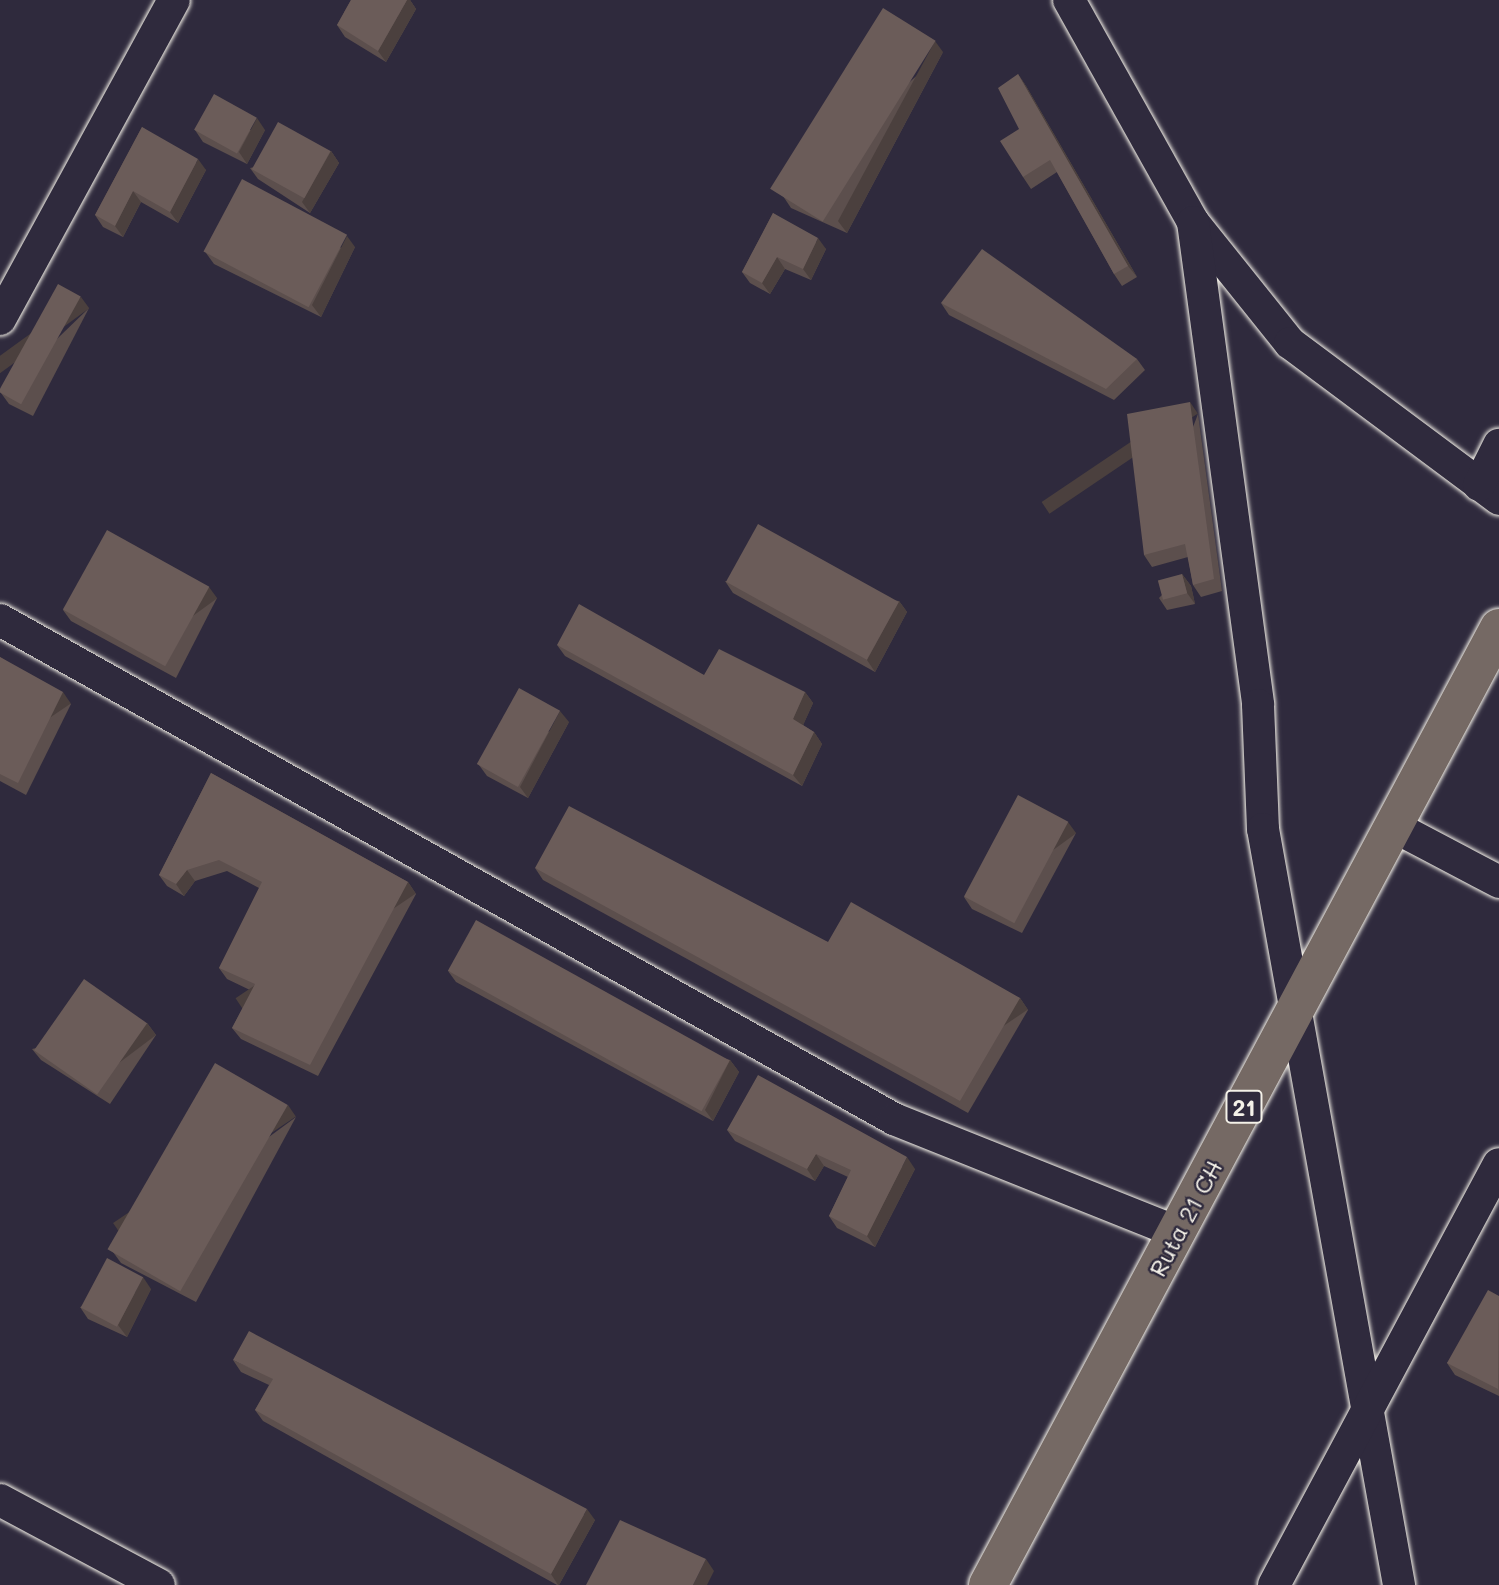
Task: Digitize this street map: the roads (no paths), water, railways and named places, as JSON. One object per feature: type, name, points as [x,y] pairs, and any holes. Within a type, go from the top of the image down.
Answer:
[{"type":"highway","name":"Ruta 21 CH","points":[[988,1585],[1499,628]]},
{"type":"street","points":[[0,319],[174,0]]},
{"type":"street","points":[[1069,0],[1193,222],[1290,343],[1489,492],[1499,445]]},
{"type":"street","points":[[1193,222],[1258,705],[1263,829],[1399,1585]]},
{"type":"street","points":[[0,620],[894,1119],[1177,1232]]},
{"type":"street","points":[[1393,826],[1499,882]]},
{"type":"street","points":[[1274,1585],[1368,1417],[1499,1164]]},
{"type":"street","points":[[0,1500],[159,1585]]}]
